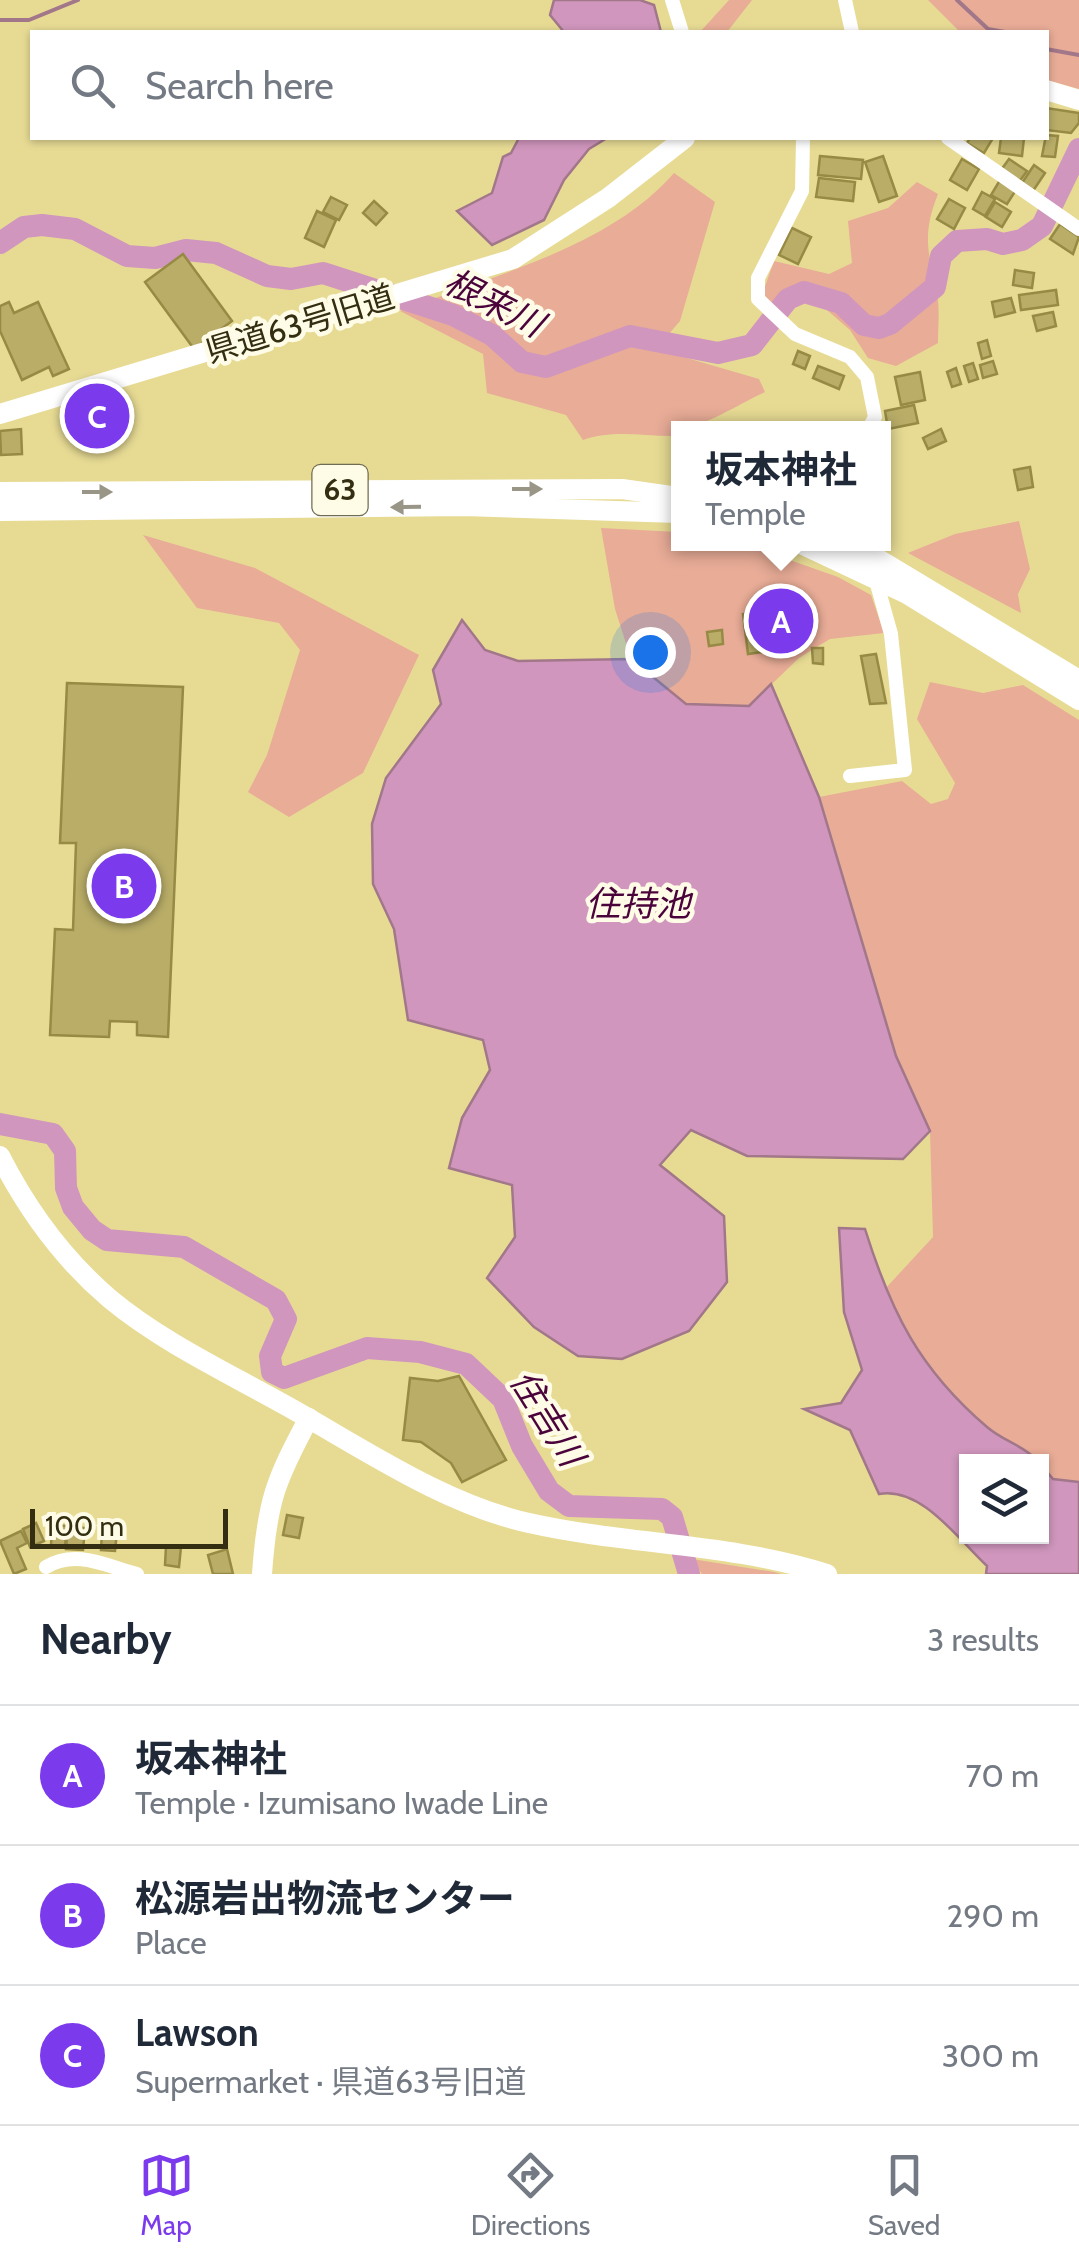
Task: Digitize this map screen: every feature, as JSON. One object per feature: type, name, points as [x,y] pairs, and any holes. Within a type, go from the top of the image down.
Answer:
[{"type":"main road","points":[[1049,91],[1079,100]]},
{"type":"main road","name":"県道63号旧道","points":[[0,414],[513,259],[548,240],[683,140]]},
{"type":"main road","name":"63","points":[[0,492],[622,488],[671,496]]},
{"type":"main road","name":"63","points":[[0,510],[464,506],[671,513]]},
{"type":"main road","points":[[835,551],[874,559],[1079,680]]},
{"type":"main road","points":[[874,559],[1079,700]]},
{"type":"main road","points":[[0,1156],[44,1230],[112,1300],[190,1352],[465,1500],[524,1522],[790,1562],[827,1574]]},
{"type":"main road","points":[[262,1574],[265,1524],[275,1481],[310,1418]]},
{"type":"street","points":[[672,0],[681,30]]},
{"type":"street","points":[[846,0],[852,30]]},
{"type":"street","points":[[803,140],[802,191],[758,278],[758,298],[795,334],[850,358],[868,376],[873,421]]},
{"type":"street","points":[[951,140],[1077,228]]},
{"type":"street","points":[[850,776],[904,770],[891,634],[874,559]]},
{"type":"street","points":[[46,1567],[66,1558],[81,1558],[128,1573]]},
{"type":"shaded area","points":[[729,0],[752,0],[729,30],[702,30]]},
{"type":"shaded area","points":[[928,0],[1079,0],[1079,89],[1049,81],[1049,30],[958,30]]},
{"type":"shaded area","points":[[674,173],[715,202],[680,321],[656,349],[759,379],[765,392],[722,414],[706,421],[671,421],[671,436],[618,434],[583,440],[566,415],[487,393],[483,354],[400,311],[546,257],[616,221]]},
{"type":"shaded area","points":[[917,182],[938,194],[928,233],[938,300],[938,343],[896,366],[868,358],[850,330],[819,303],[770,303],[763,292],[774,261],[829,274],[852,263],[848,221],[888,208]]},
{"type":"shaded area","points":[[1019,521],[1030,569],[1018,594],[1021,613],[908,553],[955,534]]},
{"type":"shaded area","points":[[601,528],[671,532],[671,551],[764,551],[838,577],[871,595],[884,633],[830,639],[799,658],[749,706],[686,704],[631,659],[615,609]]},
{"type":"shaded area","points":[[143,535],[255,568],[419,655],[363,773],[289,817],[248,792],[267,755],[300,650],[279,623],[197,608]]},
{"type":"shaded area","points":[[930,682],[983,693],[1023,685],[1079,720],[1079,1482],[1053,1479],[1049,1454],[1029,1454],[990,1430],[929,1371],[884,1290],[933,1237],[930,1131],[896,1056],[819,797],[902,781],[931,804],[948,799],[955,783],[917,719]]},
{"type":"shaded area","points":[[692,1559],[774,1572],[781,1574],[702,1574]]},
{"type":"water","points":[[554,0],[640,0],[654,5],[660,30],[562,30],[550,15]]},
{"type":"water","points":[[518,140],[604,140],[589,149],[564,180],[544,220],[492,245],[457,211],[492,193],[503,157],[511,153]]},
{"type":"water","name":"住持池","points":[[462,620],[485,650],[518,661],[631,659],[686,704],[749,706],[771,684],[819,797],[896,1056],[930,1131],[903,1159],[747,1156],[691,1130],[660,1165],[724,1216],[727,1282],[689,1331],[622,1359],[578,1356],[534,1327],[487,1278],[515,1237],[512,1185],[449,1168],[462,1118],[490,1070],[483,1040],[408,1020],[394,929],[373,884],[372,824],[386,778],[441,704],[433,670]]},
{"type":"water","points":[[839,1228],[865,1229],[885,1287],[925,1361],[987,1427],[1030,1454],[959,1454],[959,1537],[910,1498],[879,1494],[850,1430],[804,1409],[841,1403],[862,1370],[844,1312]]},
{"type":"water","points":[[1049,1474],[1053,1479],[1079,1482],[1079,1574],[986,1574],[987,1566],[966,1544],[1049,1544]]},
{"type":"building","points":[[1049,108],[1079,113],[1079,123],[1071,133],[1049,130]]},
{"type":"building","points":[[1049,135],[1058,136],[1055,157],[1042,156],[1045,140],[1049,140]]},
{"type":"building","points":[[969,140],[992,140],[984,153],[967,143]]},
{"type":"building","points":[[1001,140],[1024,140],[1022,156],[999,153]]},
{"type":"building","points":[[820,156],[863,160],[861,179],[818,175]]},
{"type":"building","points":[[883,156],[897,196],[879,202],[865,162]]},
{"type":"building","points":[[962,159],[979,169],[967,190],[950,180]]},
{"type":"building","points":[[1009,159],[1027,171],[1019,182],[1001,170]]},
{"type":"building","points":[[1034,165],[1045,173],[1033,191],[1022,183]]},
{"type":"building","points":[[819,178],[855,182],[853,201],[816,197]]},
{"type":"building","points":[[1000,180],[1016,190],[1007,204],[991,195]]},
{"type":"building","points":[[982,192],[995,199],[985,216],[973,209]]},
{"type":"building","points":[[331,197],[347,205],[339,220],[323,212]]},
{"type":"building","points":[[949,199],[965,208],[954,229],[937,219]]},
{"type":"building","points":[[374,201],[387,213],[376,225],[363,213]]},
{"type":"building","points":[[995,202],[1011,212],[1002,227],[986,217]]},
{"type":"building","points":[[317,211],[336,220],[324,247],[305,238]]},
{"type":"building","points":[[1060,224],[1079,237],[1073,254],[1050,239]]},
{"type":"building","points":[[792,228],[811,237],[798,264],[779,255]]},
{"type":"building","points":[[183,254],[232,321],[194,349],[145,282]]},
{"type":"building","points":[[1015,270],[1034,273],[1032,288],[1013,285]]},
{"type":"building","points":[[1056,290],[1058,305],[1021,310],[1019,295]]},
{"type":"building","points":[[1011,298],[1015,312],[995,317],[992,302]]},
{"type":"building","points":[[9,302],[14,313],[38,302],[69,369],[53,376],[49,367],[22,380],[0,331],[0,306]]},
{"type":"building","points":[[1053,312],[1056,326],[1037,331],[1033,316]]},
{"type":"building","points":[[987,340],[991,356],[982,359],[978,343]]},
{"type":"building","points":[[798,351],[810,356],[805,369],[793,364]]},
{"type":"building","points":[[993,361],[997,374],[983,378],[980,365]]},
{"type":"building","points":[[973,363],[978,379],[969,382],[964,366]]},
{"type":"building","points":[[818,366],[844,376],[839,389],[813,378]]},
{"type":"building","points":[[956,368],[961,384],[952,387],[947,372]]},
{"type":"building","points":[[920,372],[925,400],[901,405],[895,377]]},
{"type":"building","points":[[914,405],[918,423],[891,428],[885,411]]},
{"type":"building","points":[[69,407],[120,410],[119,432],[68,428]]},
{"type":"building","points":[[21,429],[22,454],[1,455],[0,431]]},
{"type":"building","points":[[941,429],[946,441],[928,449],[923,438]]},
{"type":"building","points":[[1030,467],[1033,487],[1018,490],[1014,470]]},
{"type":"building","points":[[764,611],[770,651],[748,654],[743,614]]},
{"type":"building","points":[[722,630],[723,644],[709,646],[707,632]]},
{"type":"building","points":[[812,648],[823,648],[823,664],[813,663]]},
{"type":"building","points":[[876,654],[886,703],[870,704],[861,656]]},
{"type":"building","points":[[67,683],[183,687],[168,1037],[137,1035],[137,1022],[110,1021],[109,1037],[50,1035],[55,929],[73,930],[76,843],[60,843]]},
{"type":"building","points":[[459,1376],[506,1460],[462,1482],[451,1463],[421,1442],[403,1440],[410,1378],[438,1381]]},
{"type":"building","points":[[287,1515],[303,1518],[299,1538],[283,1535]]},
{"type":"building","points":[[36,1523],[44,1541],[30,1547],[23,1529]]},
{"type":"building","points":[[52,1525],[67,1526],[65,1546],[51,1545]]},
{"type":"building","points":[[68,1526],[85,1528],[83,1550],[66,1549]]},
{"type":"building","points":[[21,1531],[27,1543],[17,1548],[26,1569],[14,1574],[0,1541]]},
{"type":"building","points":[[102,1531],[117,1532],[115,1551],[101,1550]]},
{"type":"building","points":[[166,1546],[181,1547],[179,1567],[165,1565]]},
{"type":"building","points":[[227,1549],[233,1574],[213,1574],[208,1555]]},
{"type":"waterway","points":[[0,20],[29,20],[78,0]]},
{"type":"waterway","points":[[957,0],[994,30]]},
{"type":"waterway","points":[[1049,50],[1079,55]]},
{"type":"waterway","name":"根来川","points":[[0,243],[24,227],[42,225],[75,229],[127,256],[155,258],[186,250],[216,253],[267,276],[291,279],[323,273],[453,315],[492,335],[522,362],[546,367],[630,336],[718,353],[752,345],[788,299],[804,292],[841,303],[864,325],[879,328],[890,324],[935,287],[941,256],[957,241],[987,239],[1003,244],[1022,240],[1042,226],[1079,149]]},
{"type":"waterway","name":"住吉川","points":[[0,1124],[53,1134],[65,1151],[66,1188],[73,1207],[92,1230],[107,1240],[184,1247],[276,1300],[286,1319],[270,1356],[272,1372],[284,1378],[367,1348],[420,1352],[466,1364],[503,1399],[522,1446],[549,1491],[569,1506],[662,1509],[672,1517],[689,1574]]},
{"type":"place","name":"Lawson","points":[[97,416]]},
{"type":"place","name":"坂本神社","points":[[781,621]]},
{"type":"place","name":"松源岩出物流センター","points":[[124,886]]}]
